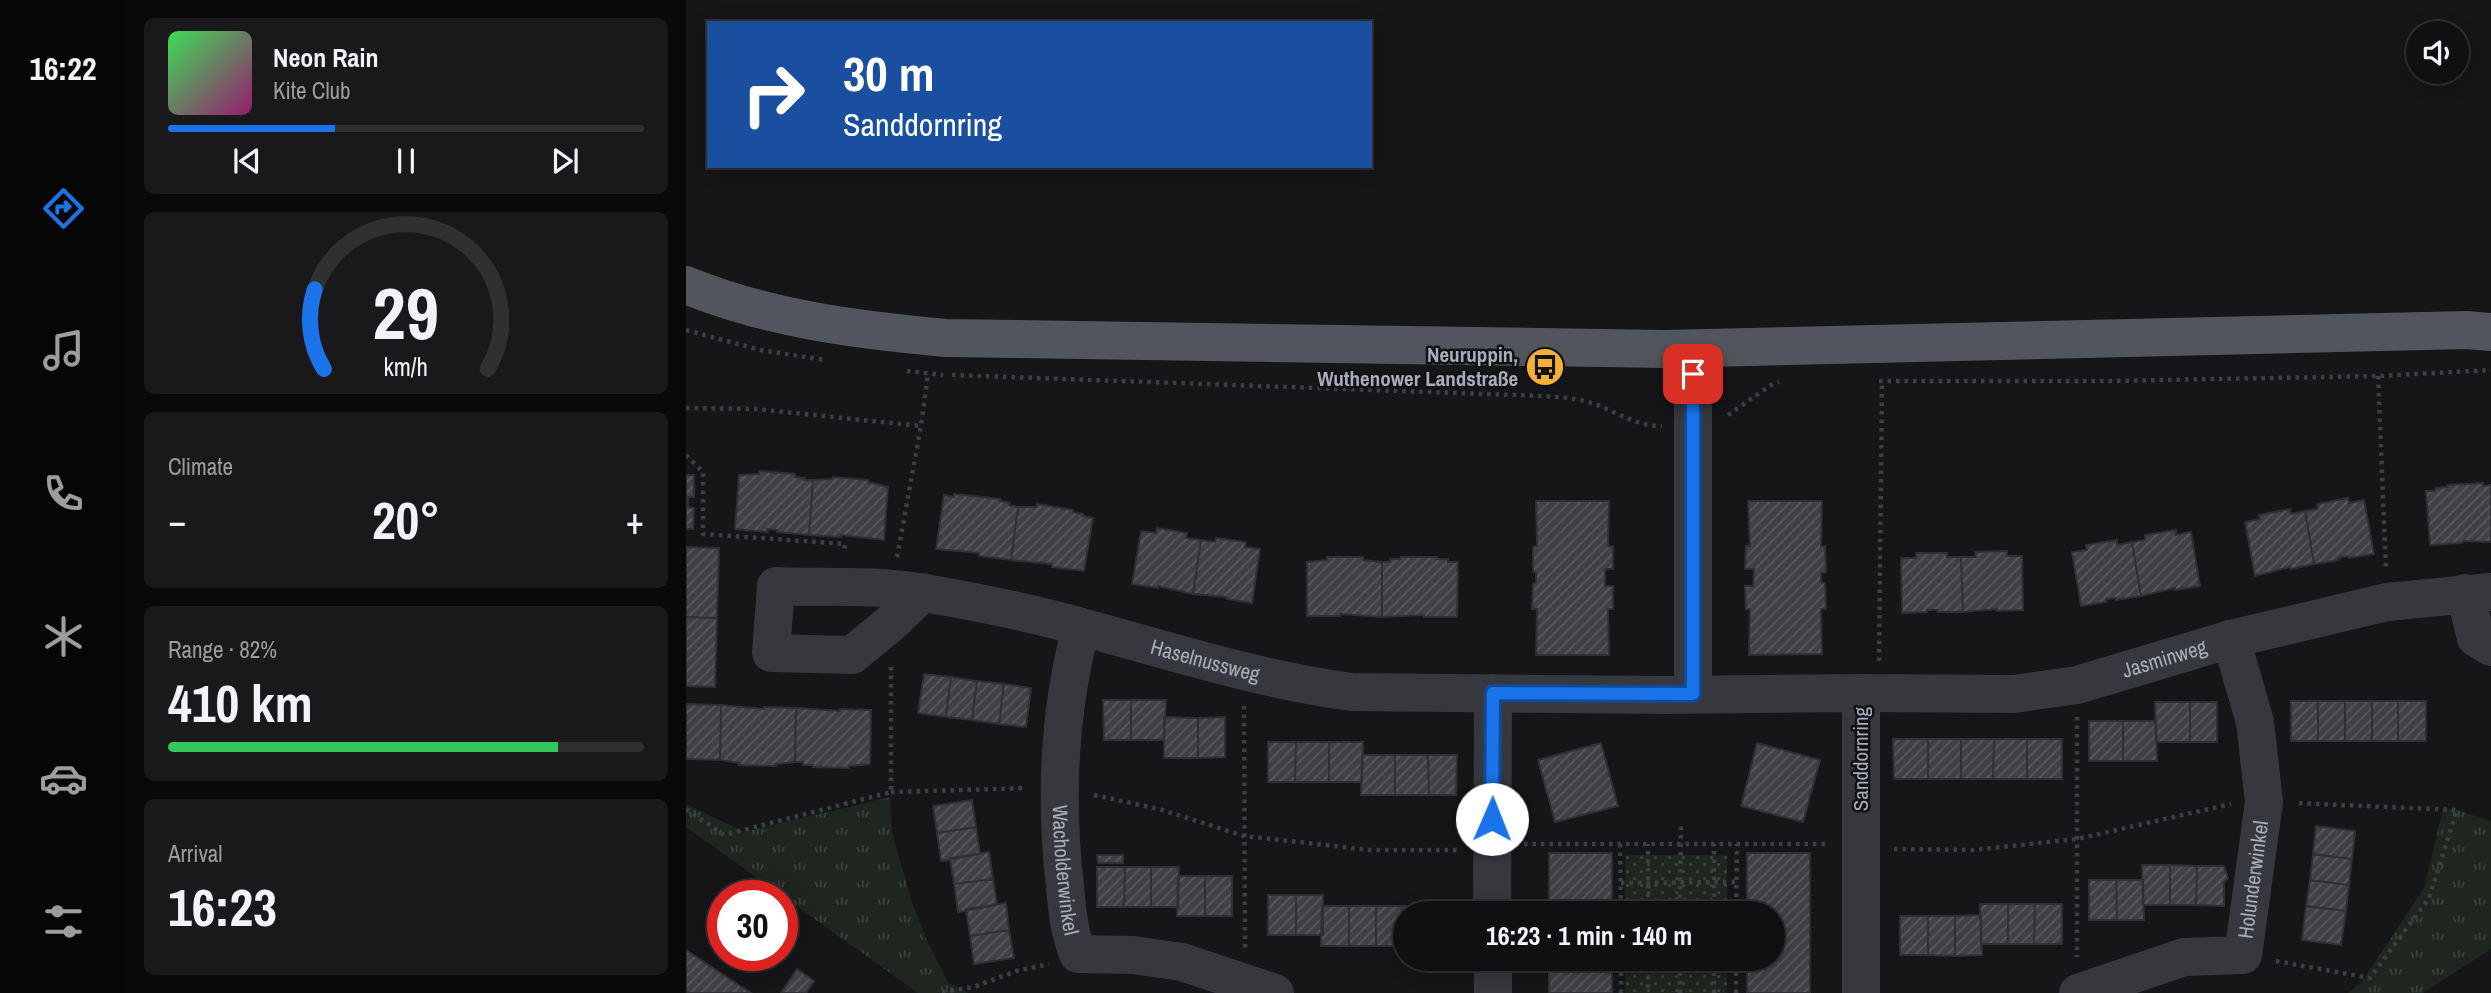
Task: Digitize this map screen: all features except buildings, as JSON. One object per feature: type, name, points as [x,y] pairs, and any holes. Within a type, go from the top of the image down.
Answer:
[{"type":"main road","points":[[686,285],[753,309],[811,321],[878,332],[946,338],[1679,349],[2467,330],[2491,332]]},
{"type":"street","points":[[1679,349],[1680,695]]},
{"type":"street","name":"Haselnussweg","points":[[902,601],[852,655],[771,653],[776,586],[842,588],[902,601],[1081,626],[1244,673],[1303,686],[1353,692],[1493,693]]},
{"type":"street","name":"Jasminweg","points":[[1870,693],[2014,694],[2077,685],[2231,639],[2387,603],[2478,592],[2476,638],[2491,647]]},
{"type":"street","name":"Wacholderwinkel","points":[[1081,626],[1071,663],[1060,751],[1060,849],[1070,937],[1078,954],[1133,955],[1182,962],[1260,989]]},
{"type":"street","name":"Holunderwinkel","points":[[2077,979],[2184,957],[2243,955],[2264,802],[2255,722],[2231,639]]},
{"type":"street","points":[[1493,693],[1493,901]]},
{"type":"street","name":"Sanddornring","points":[[1493,693],[1870,693],[1862,844],[1861,993]]},
{"type":"street","points":[[1493,971],[1493,993]]},
{"type":"path","points":[[1868,381],[2110,381],[2378,376],[2491,370]]},
{"type":"path","points":[[891,792],[902,601],[928,374]]},
{"type":"path","points":[[2378,376],[2387,603]]},
{"type":"path","points":[[1491,395],[1573,398],[1651,427],[1679,426],[1717,422],[1771,385],[1787,380]]},
{"type":"path","points":[[1870,693],[1882,381]]},
{"type":"path","points":[[686,408],[755,409],[921,426]]},
{"type":"path","points":[[686,455],[703,472],[703,534],[845,544],[842,588]]},
{"type":"path","points":[[1244,673],[1244,836],[1260,989]]},
{"type":"path","points":[[2077,685],[2077,979]]},
{"type":"path","points":[[686,809],[724,835],[891,792],[1060,788],[1160,809],[1244,836],[1370,850],[1476,850],[1492,844],[1862,844],[1890,848],[1973,850],[2077,839],[2248,800],[2457,810],[2429,898],[2370,978],[2243,955]]},
{"type":"path","points":[[1680,898],[1681,825]]},
{"type":"path","points":[[1620,844],[1621,901]]},
{"type":"path","points":[[1648,844],[1648,901]]},
{"type":"path","points":[[1714,844],[1714,901]]},
{"type":"path","points":[[1736,901],[1737,844]]},
{"type":"path","points":[[1621,883],[1736,883]]},
{"type":"path","points":[[1673,901],[1680,898],[1688,901]]},
{"type":"path","points":[[942,992],[974,987],[1016,971],[1065,961],[1078,954]]},
{"type":"path","points":[[1620,993],[1621,971]]},
{"type":"path","points":[[1648,971],[1648,993]]},
{"type":"path","points":[[1680,971],[1680,993]]},
{"type":"path","points":[[1714,971],[1714,993]]},
{"type":"path","points":[[1736,971],[1736,993]]},
{"type":"green space","points":[[890,797],[892,833],[926,939],[948,982],[968,993],[918,993],[798,907],[798,880],[760,880],[686,827],[686,804],[744,832]]},
{"type":"green space","points":[[2443,809],[2457,810],[2491,821],[2491,949],[2423,993],[2348,993],[2363,980],[2424,888]]},
{"type":"green space","points":[[1625,855],[1727,855],[1727,901],[1625,901]]},
{"type":"green space","points":[[1625,971],[1727,971],[1727,993],[1625,993]]},
{"type":"place","name":"Neuruppin, Wuthenower Landstraße","points":[[1545,367]]},
{"type":"route","points":[[1492,819],[1493,693],[1693,694],[1693,374]]}]
